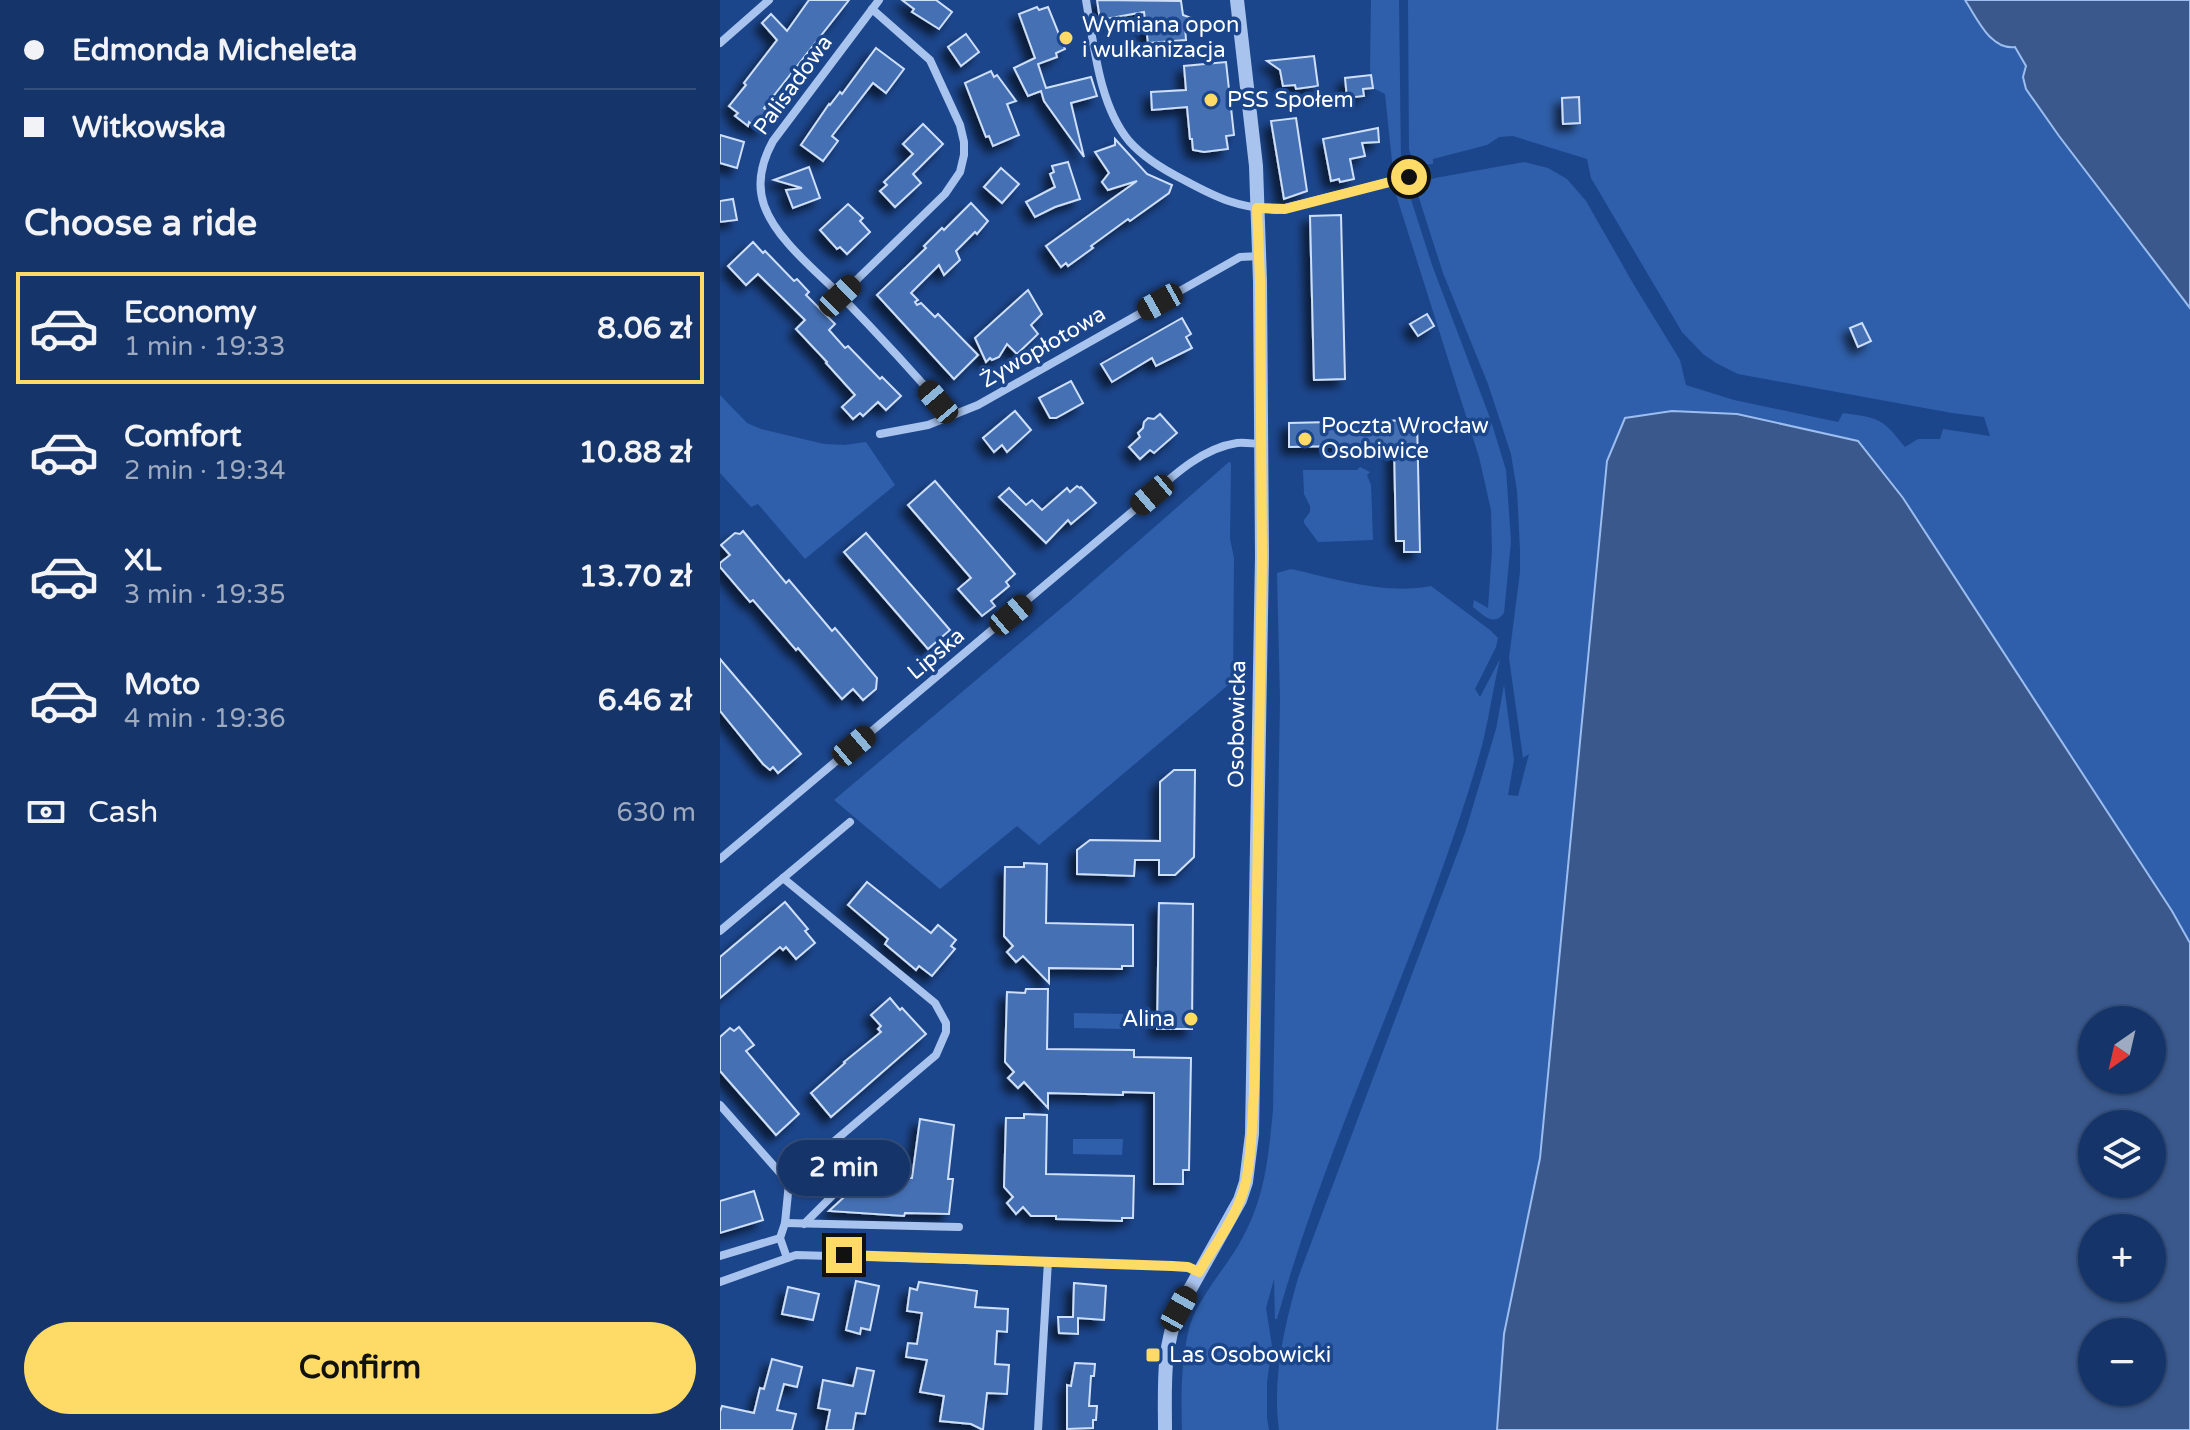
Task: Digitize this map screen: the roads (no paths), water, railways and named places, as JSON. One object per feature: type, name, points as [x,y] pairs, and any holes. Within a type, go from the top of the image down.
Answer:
[{"type":"street","points":[[720,43],[769,0]]},
{"type":"street","name":"Palisadowa","points":[[879,0],[773,141],[760,176],[764,205],[783,237],[951,416]]},
{"type":"street","points":[[1086,0],[1102,85],[1115,117],[1129,140],[1154,163],[1220,200],[1257,208],[1285,209],[1409,177]]},
{"type":"street","name":"Osobowicka","points":[[1165,1430],[1168,1339],[1179,1309],[1240,1200],[1246,1182],[1252,1134],[1262,556],[1260,256],[1256,166],[1237,0]]},
{"type":"street","points":[[840,296],[945,194],[963,165],[964,142],[960,125],[930,60],[872,9]]},
{"type":"street","name":"Żywopłotowa","points":[[880,434],[928,425],[978,405],[1240,257],[1260,256]]},
{"type":"street","name":"Lipska","points":[[720,859],[1198,458],[1237,443],[1262,444]]},
{"type":"street","points":[[720,931],[850,822]]},
{"type":"street","points":[[783,878],[935,1003],[946,1023],[946,1032],[936,1055],[789,1183],[785,1223],[780,1238],[787,1258]]},
{"type":"street","points":[[720,1105],[789,1183]]},
{"type":"street","points":[[804,1224],[873,1155],[884,1149]]},
{"type":"street","points":[[785,1223],[959,1227]]},
{"type":"street","points":[[720,1256],[780,1238]]},
{"type":"street","points":[[720,1282],[796,1255],[1172,1266],[1188,1267],[1199,1272]]},
{"type":"street","points":[[1038,1430],[1048,1261]]},
{"type":"place","name":"Wymiana opon i wulkanizacja","points":[[1066,38]]},
{"type":"place","name":"PSS Społem","points":[[1211,100]]},
{"type":"place","name":"Poczta Wrocław Osobiwice","points":[[1305,439]]},
{"type":"place","name":"Alina","points":[[1191,1019]]},
{"type":"place","name":"Las Osobowicki","points":[[1153,1355]]}]
